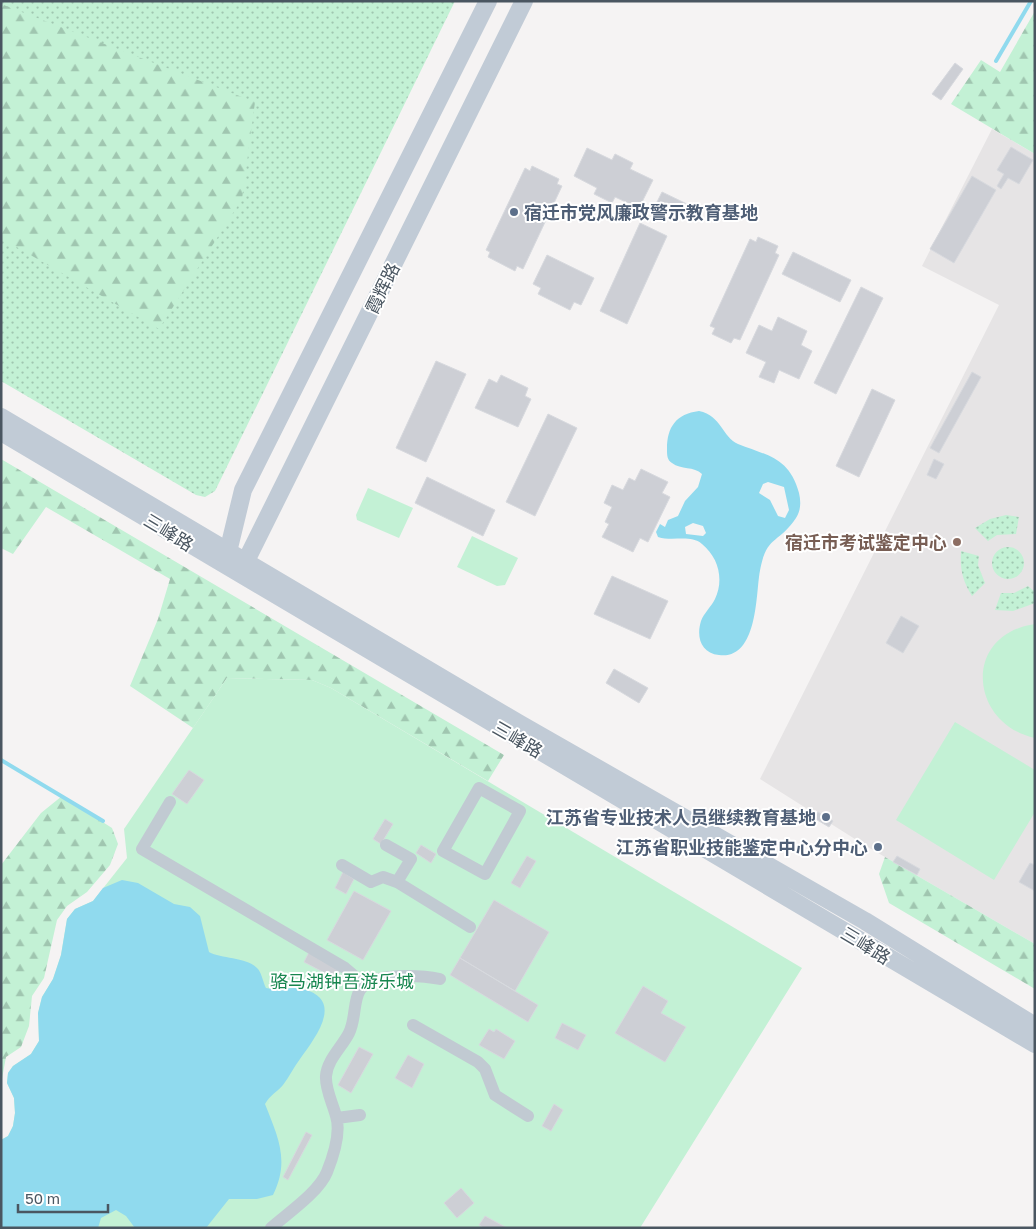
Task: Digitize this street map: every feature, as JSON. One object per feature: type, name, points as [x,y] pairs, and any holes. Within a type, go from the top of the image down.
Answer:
[{"type":"main road","name":"霞辉路","points":[[225,558],[243,490],[488,1]]},
{"type":"main road","name":"霞辉路","points":[[242,568],[524,1]]},
{"type":"main road","name":"三峰路","points":[[1,417],[225,558]]},
{"type":"main road","name":"三峰路","points":[[1,432],[242,568],[1035,1044]]},
{"type":"main road","name":"三峰路","points":[[242,568],[865,921],[1035,1026]]},
{"type":"street","points":[[479,788],[520,811],[485,874],[443,851],[479,788]]},
{"type":"street","points":[[170,802],[142,849],[345,968],[358,979],[361,988]]},
{"type":"street","points":[[386,845],[411,859],[397,882]]},
{"type":"street","points":[[342,865],[371,882],[383,877],[397,882],[470,927]]},
{"type":"street","points":[[271,1228],[318,1186],[326,1174],[336,1140],[337,1118],[326,1076],[330,1062],[352,1026],[356,999],[361,988],[370,981],[412,975],[440,979]]},
{"type":"street","points":[[413,1025],[478,1062],[485,1069],[496,1095],[528,1116]]},
{"type":"street","points":[[337,1118],[360,1114]]},
{"type":"shaded area","name":"宿迁市考试鉴定中心","points":[[992,129],[1035,154],[1035,944],[866,846],[760,779],[999,305],[922,266]]},
{"type":"green space","points":[[1,1],[455,1],[215,491],[205,497],[196,495],[1,381]]},
{"type":"green space","points":[[1,4],[255,102],[242,199],[159,329],[1,238]]},
{"type":"green space","points":[[1035,11],[1035,154],[951,104],[981,60],[1000,72]]},
{"type":"green space","points":[[1,459],[504,755],[488,781],[331,688],[312,680],[227,678],[193,728],[130,686],[158,619],[170,579],[46,507],[13,554],[1,548]]},
{"type":"green space","points":[[368,488],[413,508],[399,538],[357,520],[356,515]]},
{"type":"green space","points":[[1006,515],[1019,517],[1016,534],[997,535],[988,541],[975,528],[990,519]]},
{"type":"green space","points":[[472,536],[518,558],[505,585],[497,586],[457,567]]},
{"type":"green space","points":[[1008,547],[1020,551],[1024,563],[1020,575],[1008,579],[996,575],[992,563],[996,551]]},
{"type":"green space","points":[[961,551],[979,556],[978,565],[985,583],[972,596],[962,574]]},
{"type":"green space","points":[[1028,586],[1035,592],[1035,603],[1013,611],[995,610],[1001,593],[1014,593]]},
{"type":"green space","points":[[1035,624],[1035,738],[1013,730],[997,716],[987,699],[983,680],[985,661],[995,644],[1011,631]]},
{"type":"green space","name":"骆马湖钟吾游乐城","points":[[227,678],[312,680],[331,688],[802,968],[640,1228],[1,1228],[1,1140],[8,1136],[13,1126],[15,1113],[14,1098],[7,1083],[8,1073],[13,1066],[31,1054],[39,1041],[38,1013],[42,997],[53,979],[61,955],[67,919],[75,909],[93,901],[127,858],[124,829]]},
{"type":"green space","points":[[955,722],[1035,770],[1035,812],[994,880],[896,820]]},
{"type":"green space","points":[[62,796],[112,828],[118,844],[110,865],[87,892],[67,906],[57,920],[44,978],[32,996],[29,1026],[21,1047],[6,1057],[1,1084],[1,865],[41,813]]},
{"type":"green space","points":[[885,857],[1035,944],[1035,989],[889,903],[879,874]]},
{"type":"water","points":[[699,411],[713,417],[733,441],[768,455],[783,465],[795,481],[800,496],[798,515],[789,527],[768,547],[759,577],[752,626],[747,639],[740,648],[731,654],[719,655],[708,651],[701,643],[699,633],[701,621],[718,592],[718,570],[712,556],[697,541],[658,537],[656,532],[660,524],[665,527],[668,520],[678,516],[685,501],[698,487],[702,474],[695,470],[679,467],[670,462],[667,455],[667,441],[671,428],[684,415]],"holes":[[[768,482],[784,487],[789,510],[785,518],[778,516],[770,500],[759,493],[763,484]],[[693,523],[703,526],[706,533],[703,536],[686,534],[685,527]]]},
{"type":"water","points":[[122,880],[138,883],[174,904],[190,907],[200,916],[209,952],[254,965],[258,969],[266,988],[303,989],[316,994],[323,1002],[325,1011],[318,1031],[283,1085],[265,1104],[278,1138],[280,1149],[281,1171],[278,1183],[273,1195],[257,1199],[229,1199],[206,1228],[135,1228],[126,1216],[116,1210],[101,1218],[98,1228],[1,1228],[1,1140],[8,1136],[13,1126],[15,1113],[14,1098],[7,1083],[8,1073],[13,1066],[31,1054],[39,1041],[38,1013],[42,997],[53,979],[61,955],[67,919],[75,909],[93,901],[103,888]]},
{"type":"building","points":[[955,63],[963,69],[941,100],[932,94]]},
{"type":"building","points":[[1011,147],[1033,160],[1019,184],[1008,178],[1001,189],[997,186],[1004,174],[997,170]]},
{"type":"building","points":[[587,148],[612,160],[615,154],[633,163],[630,169],[653,180],[639,208],[615,197],[612,203],[594,194],[597,188],[574,176]]},
{"type":"building","points":[[532,166],[559,179],[557,184],[562,186],[523,269],[517,266],[515,271],[488,257],[490,252],[486,250],[525,168],[530,171]]},
{"type":"building","points":[[972,176],[996,190],[954,263],[930,249]]},
{"type":"building","points":[[662,192],[691,206],[685,220],[655,206]]},
{"type":"building","points":[[640,223],[667,236],[627,324],[600,311]]},
{"type":"building","points":[[758,237],[778,246],[775,253],[779,255],[740,340],[734,338],[731,343],[712,334],[715,328],[710,326],[750,239],[756,242]]},
{"type":"building","points":[[793,252],[851,280],[840,302],[782,274]]},
{"type":"building","points":[[547,255],[594,278],[581,305],[574,302],[570,310],[538,294],[541,288],[533,284]]},
{"type":"building","points":[[861,287],[883,298],[836,394],[814,383]]},
{"type":"building","points":[[778,317],[807,331],[801,345],[812,351],[799,379],[779,370],[774,383],[759,377],[766,362],[746,353],[759,325],[772,331]]},
{"type":"building","points":[[436,361],[466,374],[426,462],[396,448]]},
{"type":"building","points":[[972,372],[981,377],[939,453],[930,448]]},
{"type":"building","points":[[501,375],[528,388],[525,396],[531,399],[518,427],[475,408],[489,379],[497,383]]},
{"type":"building","points":[[872,389],[895,400],[859,477],[836,466]]},
{"type":"building","points":[[548,414],[577,428],[535,516],[506,502]]},
{"type":"building","points":[[934,459],[944,464],[936,479],[927,475]]},
{"type":"building","points":[[641,469],[668,482],[662,493],[670,497],[648,542],[640,538],[633,552],[602,537],[609,524],[605,522],[612,507],[604,503],[612,485],[623,490],[629,478],[635,481]]},
{"type":"building","points":[[427,477],[495,510],[483,536],[415,503]]},
{"type":"building","points":[[612,576],[668,601],[650,639],[594,614]]},
{"type":"building","points":[[901,616],[919,626],[903,653],[886,643]]},
{"type":"building","points":[[614,669],[648,688],[639,703],[606,683]]},
{"type":"building","points":[[189,770],[204,780],[187,804],[172,794]]},
{"type":"building","points":[[818,812],[833,821],[829,827],[814,818]]},
{"type":"building","points":[[385,819],[393,824],[381,844],[373,839]]},
{"type":"building","points":[[421,845],[436,854],[431,863],[416,853]]},
{"type":"building","points":[[527,856],[536,861],[520,888],[511,883]]},
{"type":"building","points":[[897,856],[920,869],[917,875],[893,862]]},
{"type":"building","points":[[1030,863],[1035,865],[1035,891],[1019,882]]},
{"type":"building","points":[[343,872],[354,879],[346,894],[335,888]]},
{"type":"building","points":[[354,891],[391,911],[363,960],[327,940]]},
{"type":"building","points":[[494,900],[549,932],[515,991],[460,958]]},
{"type":"building","points":[[309,952],[341,969],[336,979],[304,962]]},
{"type":"building","points":[[460,958],[538,1005],[528,1022],[450,975]]},
{"type":"building","points":[[643,986],[668,1001],[661,1013],[686,1027],[665,1062],[615,1033]]},
{"type":"building","points":[[562,1023],[586,1035],[578,1050],[555,1038]]},
{"type":"building","points":[[489,1029],[494,1032],[496,1029],[515,1041],[504,1059],[479,1045]]},
{"type":"building","points":[[359,1047],[373,1054],[351,1093],[338,1085]]},
{"type":"building","points":[[408,1055],[424,1064],[412,1088],[395,1078]]},
{"type":"building","points":[[554,1104],[563,1110],[551,1131],[542,1126]]},
{"type":"building","points":[[306,1132],[312,1135],[288,1180],[283,1177]]},
{"type":"building","points":[[461,1188],[474,1203],[457,1218],[444,1203]]},
{"type":"building","points":[[485,1216],[507,1228],[484,1228],[479,1225]]},
{"type":"waterway","points":[[996,61],[1031,1]]},
{"type":"waterway","points":[[1,760],[103,821]]},
{"type":"place","name":"宿迁市党风廉政警示教育基地","points":[[514,212]]},
{"type":"place","name":"宿迁市考试鉴定中心","points":[[957,542]]},
{"type":"place","name":"江苏省专业技术人员继续教育基地","points":[[826,817]]},
{"type":"place","name":"江苏省职业技能鉴定中心分中心","points":[[878,847]]}]
